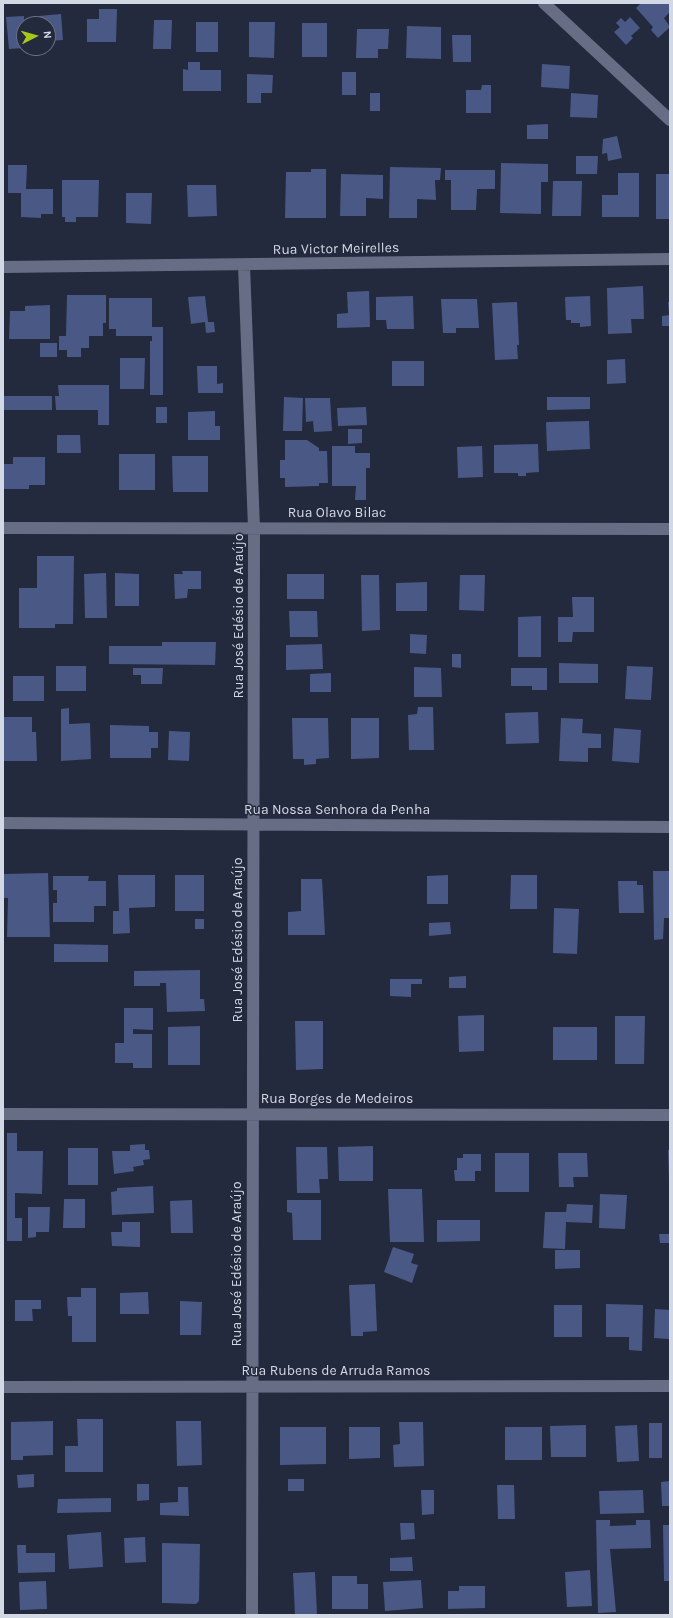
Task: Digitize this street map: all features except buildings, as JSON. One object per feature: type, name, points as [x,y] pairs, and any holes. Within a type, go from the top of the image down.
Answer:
[{"type":"street","points":[[544,3],[670,120]]},
{"type":"street","name":"Rua Victor Meirelles","points":[[3,267],[670,259]]},
{"type":"street","name":"Rua José Edésio de Araújo","points":[[244,265],[254,528],[252,1615]]},
{"type":"street","name":"Rua Olavo Bilac","points":[[3,528],[670,529]]},
{"type":"street","name":"Rua Nossa Senhora da Penha","points":[[3,824],[670,827]]},
{"type":"street","name":"Rua Borges de Medeiros","points":[[3,1114],[670,1115]]},
{"type":"street","name":"Rua Rubens de Arruda Ramos","points":[[3,1387],[670,1386]]}]
